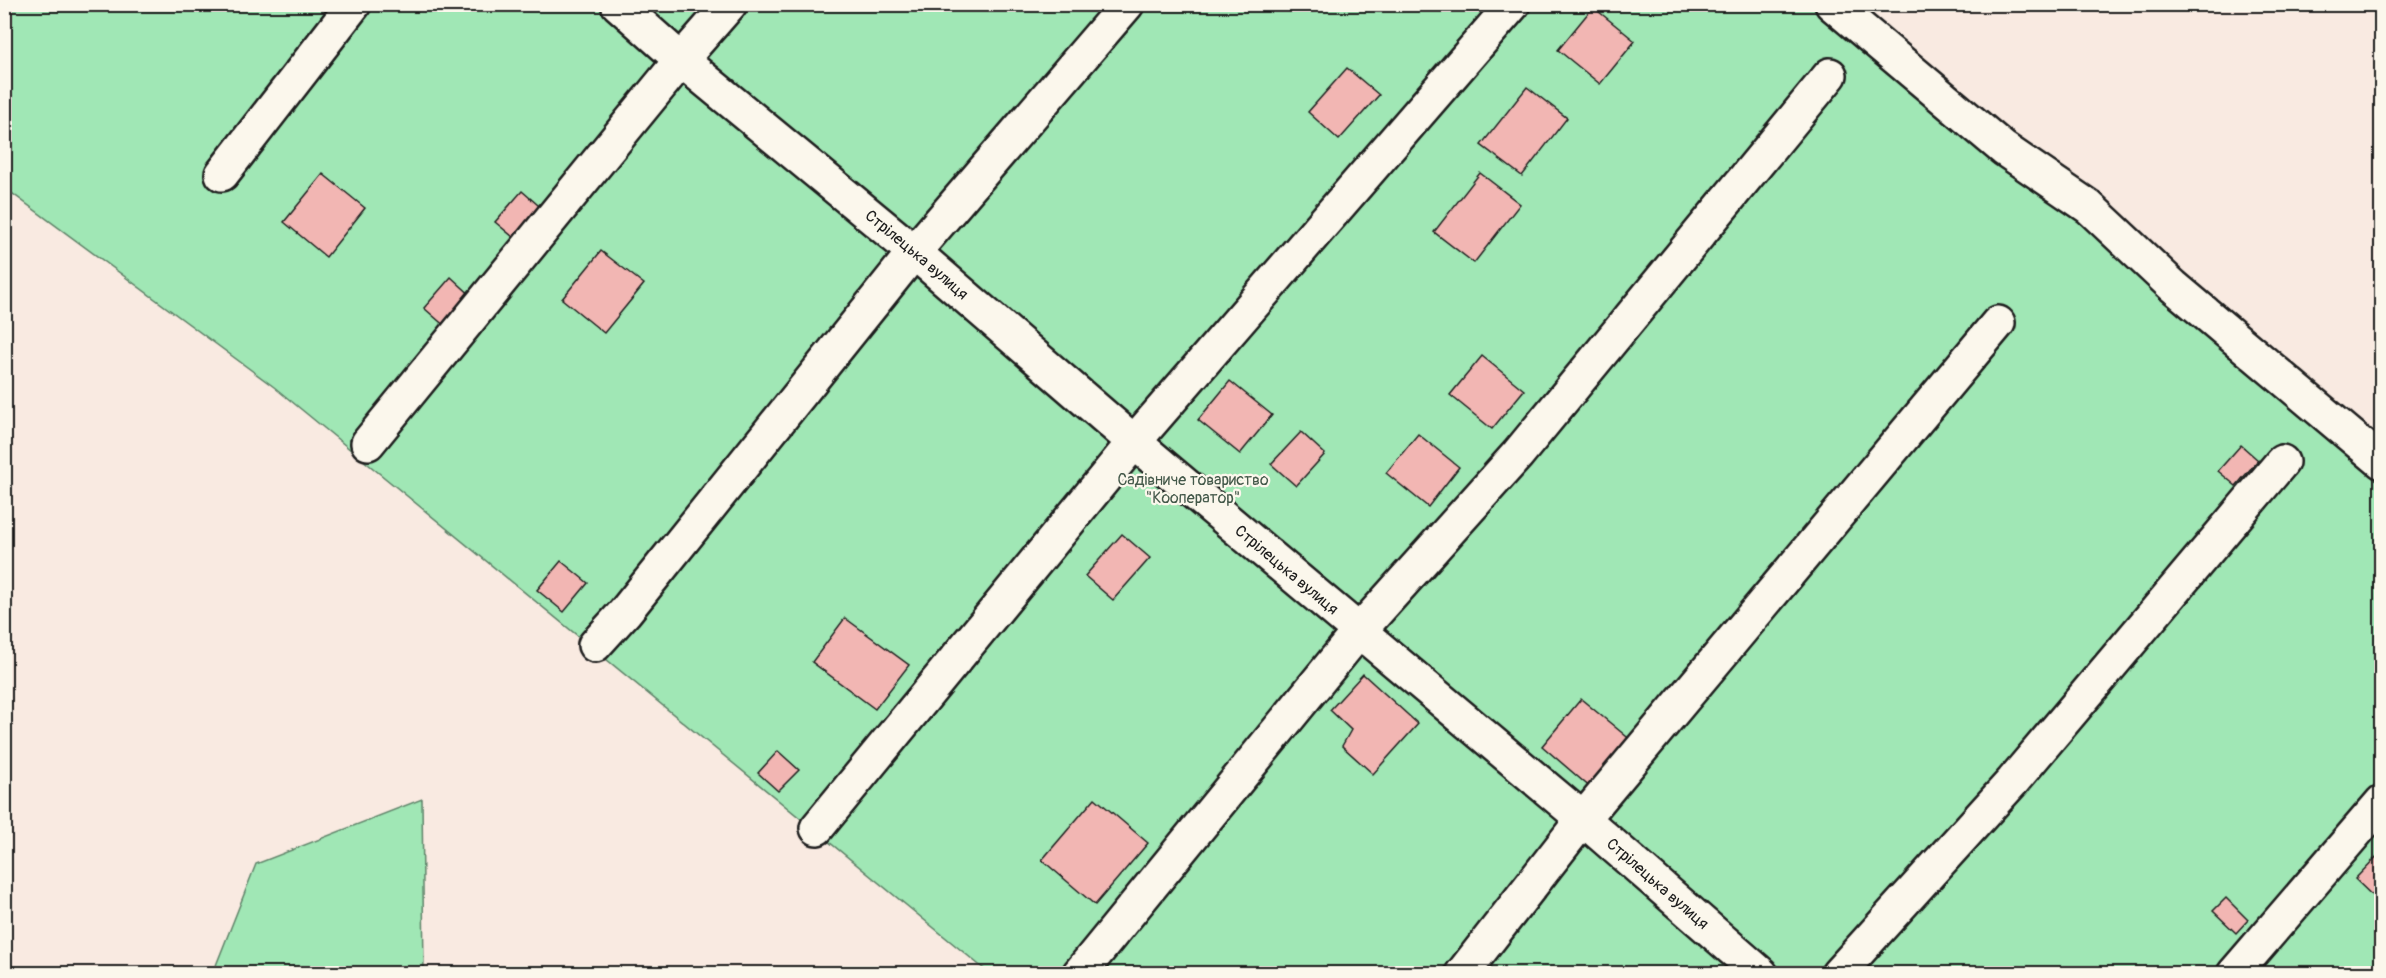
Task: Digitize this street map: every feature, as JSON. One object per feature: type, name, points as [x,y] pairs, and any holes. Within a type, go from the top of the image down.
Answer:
[{"type":"street","points":[[222,174],[354,4]]},
{"type":"street","name":"Стрілецька вулиця","points":[[618,4],[681,60],[914,252],[1134,442],[1583,819],[1761,974]]},
{"type":"street","points":[[368,443],[681,60],[730,4]]},
{"type":"street","points":[[595,645],[625,612],[914,252],[1127,4]]},
{"type":"street","points":[[817,828],[1134,442],[1514,4]]},
{"type":"street","points":[[1832,4],[2004,149],[2089,207],[2173,286],[2382,462]]},
{"type":"street","points":[[1078,974],[1360,630],[1518,454],[1830,75]]},
{"type":"street","points":[[1462,974],[1583,819],[1998,323]]},
{"type":"street","points":[[1838,974],[2013,781],[2282,462]]},
{"type":"street","points":[[2234,974],[2382,802]]},
{"type":"green space","name":"Садівниче товариство \"Кооператор\"","points":[[5,5],[1839,5],[2381,458],[2381,973],[989,973],[274,387],[5,188]]},
{"type":"green space","points":[[422,799],[424,973],[213,973],[256,864]]},
{"type":"building","points":[[1593,7],[1635,41],[1600,84],[1558,50]]},
{"type":"building","points":[[1347,68],[1379,95],[1339,140],[1308,112]]},
{"type":"building","points":[[1527,87],[1567,118],[1522,176],[1481,145]]},
{"type":"building","points":[[1480,173],[1520,204],[1474,263],[1434,232]]},
{"type":"building","points":[[323,174],[365,208],[326,257],[284,222]]},
{"type":"building","points":[[522,191],[546,212],[519,242],[495,222]]},
{"type":"building","points":[[601,251],[644,284],[604,333],[562,299]]},
{"type":"building","points":[[451,277],[474,298],[447,328],[424,308]]},
{"type":"building","points":[[1482,356],[1524,390],[1492,429],[1450,395]]},
{"type":"building","points":[[1230,381],[1272,415],[1240,454],[1198,420]]},
{"type":"building","points":[[1301,432],[1325,454],[1296,486],[1271,464]]},
{"type":"building","points":[[1418,434],[1459,467],[1428,507],[1386,473]]},
{"type":"building","points":[[2241,445],[2258,460],[2236,486],[2218,471]]},
{"type":"building","points":[[1122,534],[1150,558],[1113,600],[1085,576]]},
{"type":"building","points":[[561,561],[588,583],[564,612],[537,590]]},
{"type":"building","points":[[845,618],[909,665],[875,709],[812,662]]},
{"type":"building","points":[[1363,674],[1418,724],[1373,774],[1342,746],[1351,730],[1330,710]]},
{"type":"building","points":[[1581,699],[1632,741],[1592,789],[1542,746]]},
{"type":"building","points":[[778,751],[799,770],[778,791],[758,773]]},
{"type":"building","points":[[1095,798],[1148,843],[1095,905],[1042,860]]},
{"type":"building","points":[[2382,851],[2382,905],[2355,879]]},
{"type":"building","points":[[2226,898],[2248,920],[2236,933],[2213,911]]}]
